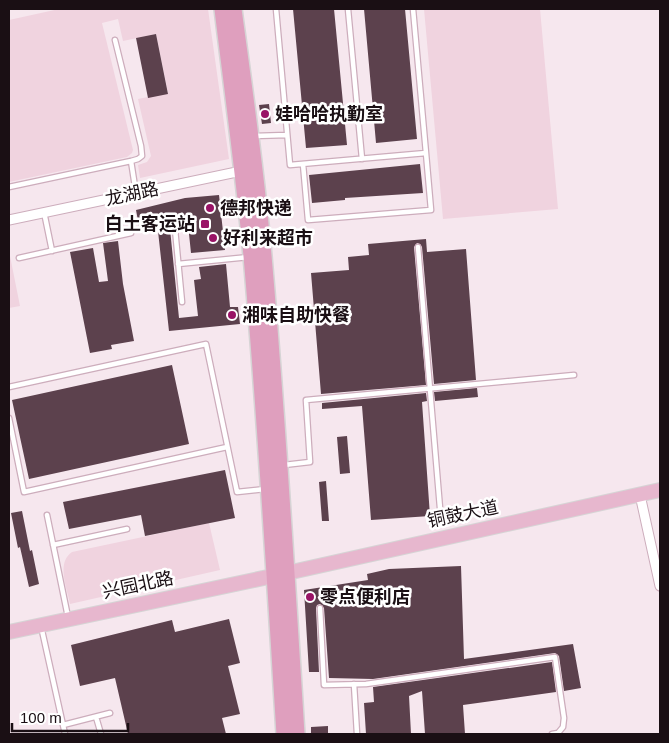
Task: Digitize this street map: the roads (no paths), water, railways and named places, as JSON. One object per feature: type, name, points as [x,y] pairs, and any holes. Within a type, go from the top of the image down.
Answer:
[{"type":"highway","points":[[222,9],[264,255],[281,465],[284,734]]},
{"type":"highway","points":[[234,9],[251,136],[248,170],[251,257],[269,489],[281,574],[297,734]]},
{"type":"main road","name":"铜鼓大道","points":[[281,574],[660,490]]},
{"type":"main road","name":"兴园北路","points":[[9,632],[281,574]]},
{"type":"street","name":"龙湖路","points":[[9,220],[248,170]]},
{"type":"street","points":[[640,494],[660,586]]},
{"type":"lane","points":[[276,9],[290,165],[426,153]]},
{"type":"lane","points":[[348,9],[362,158]]},
{"type":"lane","points":[[304,164],[308,220],[431,210],[413,9]]},
{"type":"lane","points":[[9,187],[140,158],[142,150],[115,40]]},
{"type":"lane","points":[[251,136],[287,135]]},
{"type":"lane","points":[[131,161],[136,192]]},
{"type":"lane","points":[[44,212],[52,251]]},
{"type":"lane","points":[[175,229],[182,302]]},
{"type":"lane","points":[[19,258],[132,233]]},
{"type":"lane","points":[[418,247],[440,508]]},
{"type":"lane","points":[[178,264],[251,257]]},
{"type":"lane","points":[[9,387],[206,344],[237,492],[269,489]]},
{"type":"lane","points":[[281,465],[310,462],[306,400],[574,375]]},
{"type":"lane","points":[[9,418],[24,492],[227,447]]},
{"type":"lane","points":[[47,515],[69,618]]},
{"type":"lane","points":[[53,545],[127,529]]},
{"type":"lane","points":[[320,608],[324,685],[366,684],[556,657],[564,727],[558,733],[552,734]]},
{"type":"lane","points":[[40,625],[65,734]]},
{"type":"lane","points":[[354,684],[356,734]]},
{"type":"lane","points":[[63,725],[110,713]]},
{"type":"lane","points":[[96,717],[100,734]]},
{"type":"place","name":"娃哈哈执勤室","points":[[265,114]]},
{"type":"place","name":"德邦快递","points":[[210,208]]},
{"type":"place","name":"白土客运站","points":[[205,224]]},
{"type":"place","name":"好利来超市","points":[[213,238]]},
{"type":"place","name":"湘味自助快餐","points":[[232,315]]},
{"type":"place","name":"零点便利店","points":[[310,597]]}]
